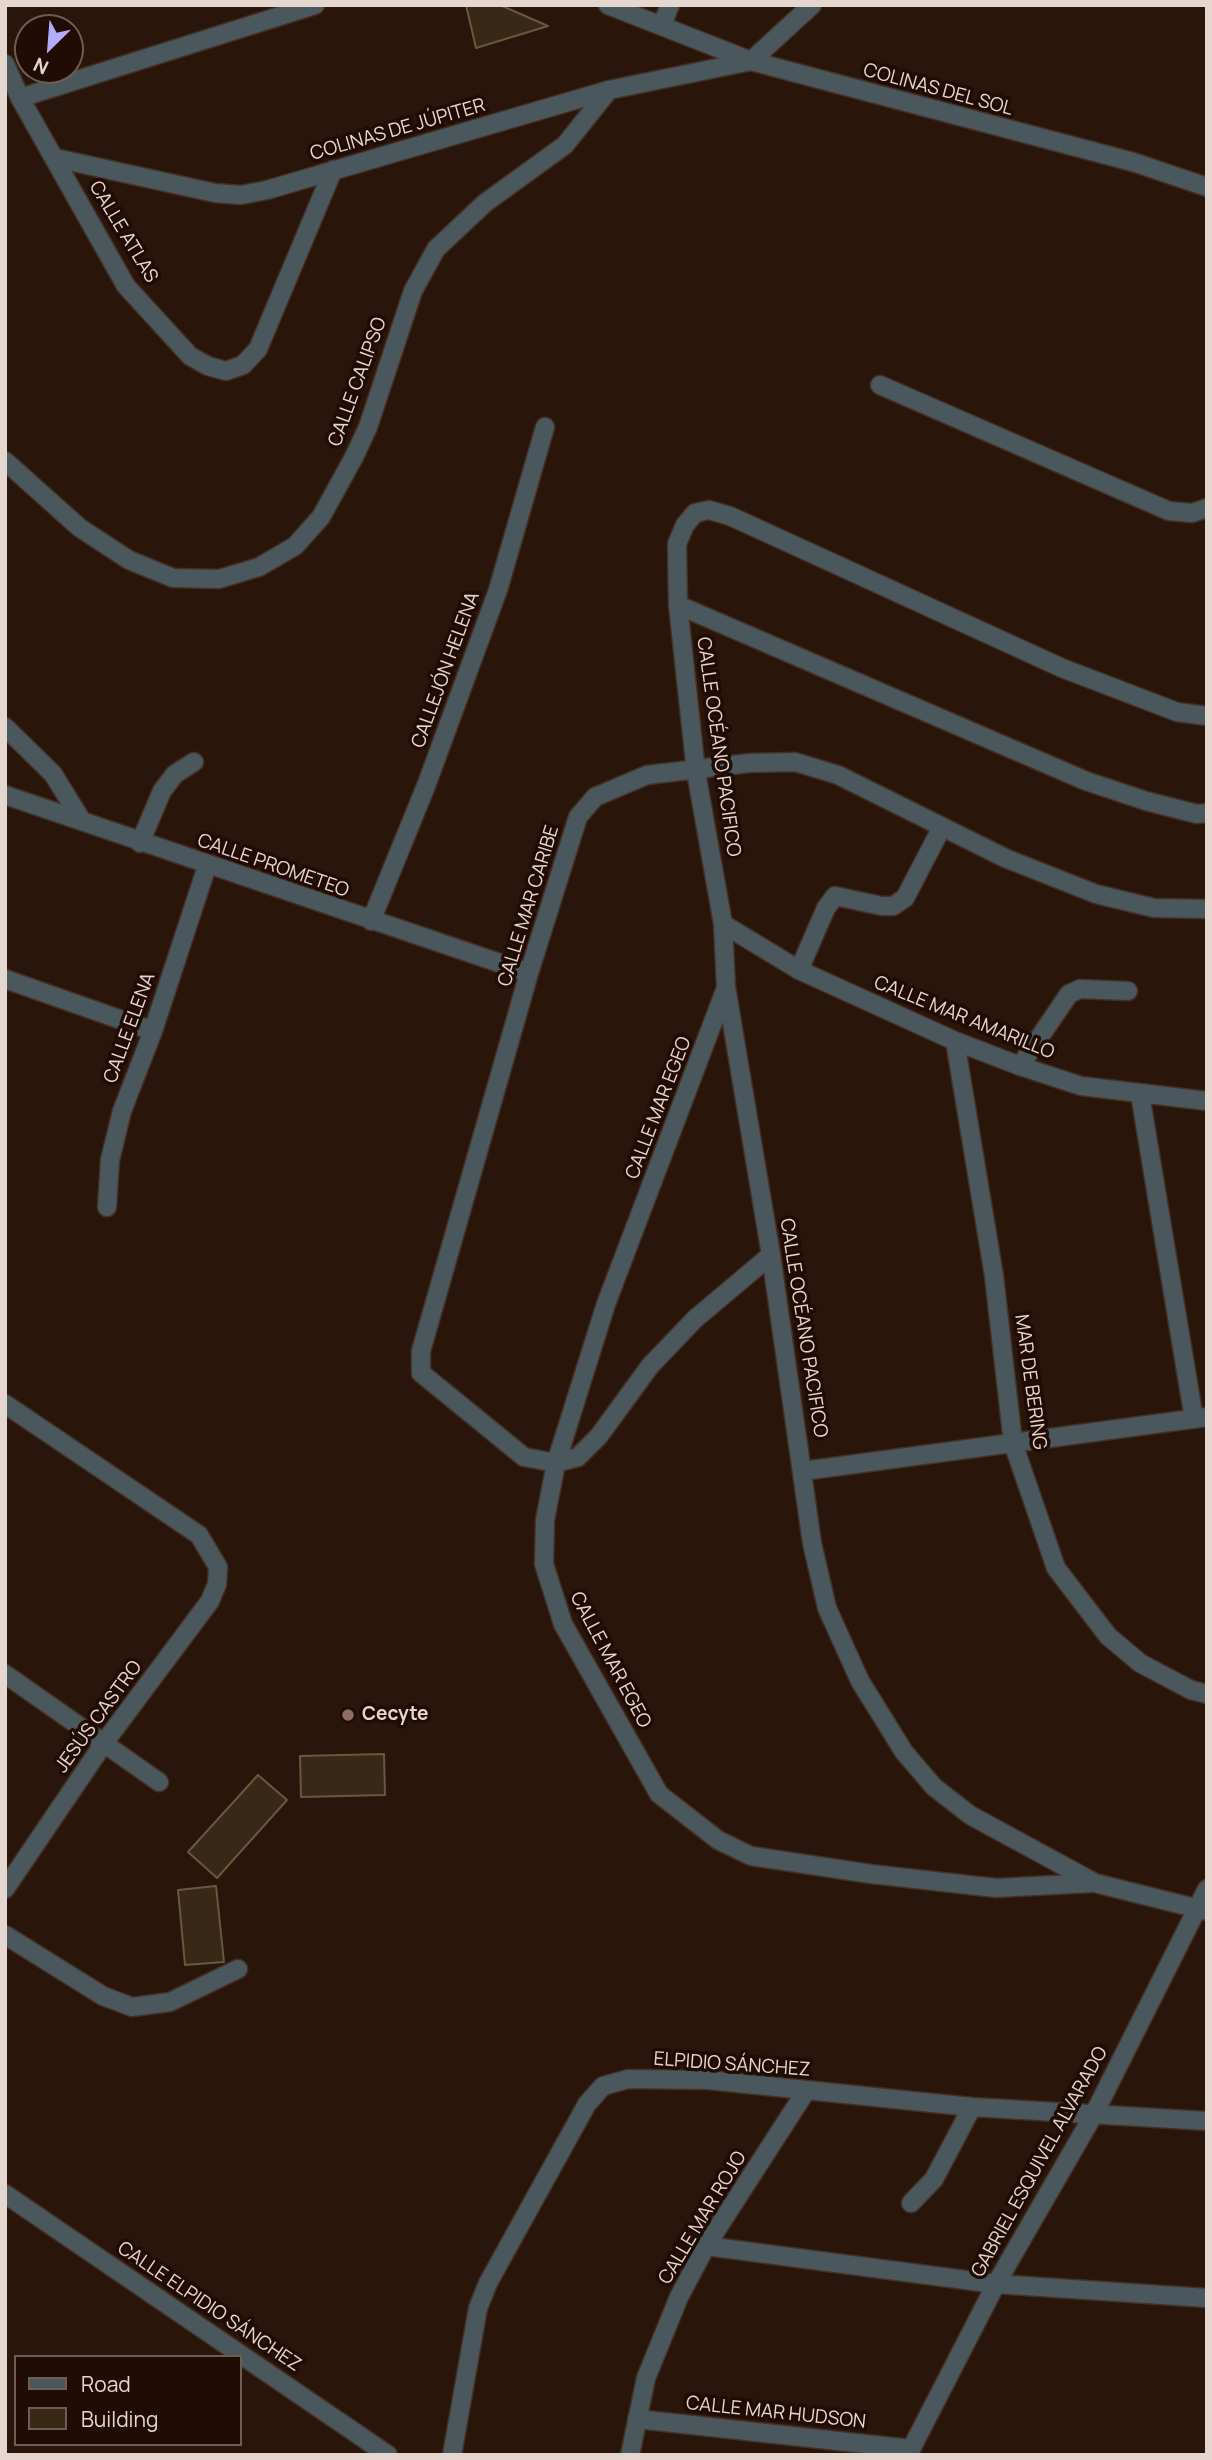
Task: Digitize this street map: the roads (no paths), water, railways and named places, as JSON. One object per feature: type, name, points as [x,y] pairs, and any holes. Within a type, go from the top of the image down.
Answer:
[{"type":"street","points":[[20,98],[315,5]]},
{"type":"street","name":"COLINAS DEL SOL","points":[[608,5],[751,61],[1133,162],[1207,187]]},
{"type":"street","points":[[662,24],[670,5]]},
{"type":"street","points":[[751,61],[812,5]]},
{"type":"street","name":"COLINAS DE JÚPITER","points":[[55,158],[215,193],[241,195],[609,90],[751,61]]},
{"type":"street","name":"CALLE ATLAS","points":[[5,64],[20,98],[126,286],[190,356],[208,366],[226,370],[243,365],[258,349],[333,170]]},
{"type":"street","name":"CALLE CALIPSO","points":[[5,461],[80,528],[130,560],[173,578],[219,579],[259,567],[295,546],[321,517],[354,457],[368,427],[413,291],[436,249],[485,203],[565,145],[609,90]]},
{"type":"street","points":[[880,385],[1169,512],[1192,513],[1206,509],[1207,519]]},
{"type":"street","name":"CALLEJÓN HELENA","points":[[371,921],[426,786],[498,590],[545,427]]},
{"type":"street","name":"CALLE OCÉANO PACIFICO","points":[[1201,1910],[1095,1883],[970,1815],[934,1787],[904,1752],[860,1681],[827,1608],[811,1543],[771,1255],[726,987],[723,924],[696,772],[678,605],[677,544],[685,525],[695,513],[709,510],[730,516],[1062,668],[1177,712],[1207,716]]},
{"type":"street","points":[[678,605],[1086,781],[1146,801],[1197,814],[1207,813]]},
{"type":"street","points":[[5,727],[53,774],[82,821]]},
{"type":"street","points":[[139,843],[162,791],[175,774],[194,762]]},
{"type":"street","name":"CALLE MAR CARIBE","points":[[556,1462],[524,1457],[421,1373],[421,1351],[529,973],[578,817],[595,797],[619,784],[647,775],[696,772],[749,763],[794,762],[816,766],[1005,858],[1096,894],[1154,908],[1207,909]]},
{"type":"street","name":"CALLE PROMETEO","points":[[5,795],[139,843],[529,973]]},
{"type":"street","points":[[799,970],[826,908],[835,896],[882,906],[893,905],[905,898],[942,827]]},
{"type":"street","name":"CALLE ELENA","points":[[107,1207],[110,1160],[122,1111],[153,1031],[207,866]]},
{"type":"street","name":"CALLE MAR AMARILLO","points":[[723,924],[799,970],[955,1041],[1020,1066],[1081,1086],[1207,1101]]},
{"type":"street","points":[[5,979],[153,1031]]},
{"type":"street","name":"CALLE MAR EGEO","points":[[726,987],[606,1304],[556,1462],[545,1520],[544,1564],[563,1624],[659,1794],[685,1818],[718,1840],[751,1856],[793,1864],[996,1888],[1095,1883]]},
{"type":"street","points":[[1020,1066],[1069,994],[1080,989],[1128,991]]},
{"type":"street","name":"MAR DE BERING","points":[[955,1041],[994,1276],[1013,1443],[1056,1568],[1085,1610],[1108,1636],[1140,1663],[1191,1690],[1207,1693]]},
{"type":"street","points":[[803,1471],[1201,1418],[1140,1094]]},
{"type":"street","points":[[556,1462],[578,1457],[599,1436],[650,1366],[695,1320],[771,1255]]},
{"type":"street","name":"JESÚS CASTRO","points":[[5,1404],[199,1535],[218,1567],[217,1584],[209,1601],[104,1743],[5,1889]]},
{"type":"street","points":[[5,1674],[159,1782]]},
{"type":"street","name":"GABRIEL ESQUIVEL ALVARADO","points":[[910,2452],[996,2284],[1094,2114],[1201,1910],[1207,1889]]},
{"type":"street","points":[[5,1935],[103,1996],[132,2007],[170,2002],[238,1969]]},
{"type":"street","name":"ELPIDIO SÁNCHEZ","points":[[452,2455],[478,2308],[488,2283],[501,2253],[594,2094],[603,2086],[628,2079],[708,2080],[972,2107],[1207,2121]]},
{"type":"street","name":"CALLE MAR ROJO","points":[[630,2455],[646,2378],[679,2297],[706,2246],[806,2091]]},
{"type":"street","points":[[911,2203],[934,2179],[972,2107]]},
{"type":"street","name":"CALLE ELPIDIO SÁNCHEZ","points":[[5,2194],[238,2355]]},
{"type":"street","points":[[706,2246],[996,2284],[1207,2298]]},
{"type":"street","name":"CALLE ELPIDIO SÁNCHEZ","points":[[242,2357],[379,2452]]},
{"type":"street","name":"CALLE MAR HUDSON","points":[[637,2420],[910,2452]]},
{"type":"place","name":"Cecyte","points":[[348,1715]]}]
